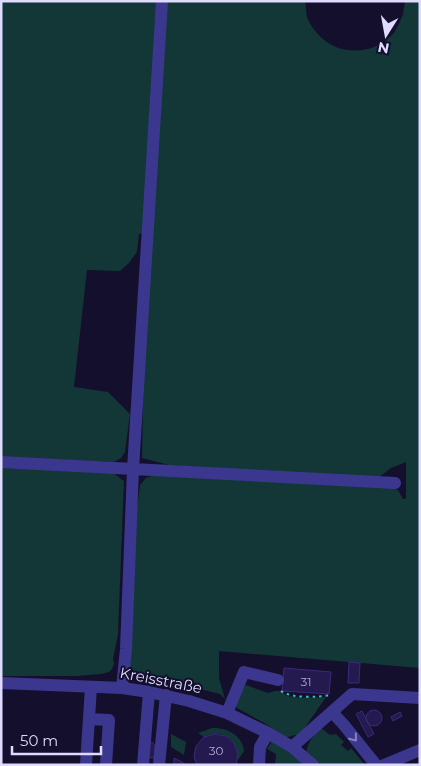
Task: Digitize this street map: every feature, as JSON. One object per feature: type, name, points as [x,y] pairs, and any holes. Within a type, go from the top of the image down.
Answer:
[{"type":"street","points":[[122,688],[126,649],[133,469],[162,1]]},
{"type":"street","points":[[1,462],[394,483]]},
{"type":"street","points":[[227,713],[244,672],[278,680]]},
{"type":"street","name":"Kreisstraße","points":[[1,683],[122,688],[166,695],[203,704],[227,713],[268,733],[292,747],[314,765]]},
{"type":"street","points":[[86,765],[91,687]]},
{"type":"street","points":[[143,765],[149,692]]},
{"type":"street","points":[[292,747],[352,694],[420,698]]},
{"type":"street","points":[[159,765],[166,695]]},
{"type":"street","points":[[332,712],[376,765]]},
{"type":"street","points":[[89,719],[109,720],[106,765]]},
{"type":"street","points":[[259,765],[260,747],[268,733]]},
{"type":"street","points":[[384,765],[420,750]]},
{"type":"path","points":[[278,680],[278,687],[286,694],[317,697],[328,696]]},
{"type":"green space","points":[[1,1],[157,1],[145,233],[139,234],[137,252],[120,271],[87,270],[74,387],[108,392],[130,414],[125,452],[121,458],[114,462],[1,457]]},
{"type":"green space","points":[[164,1],[305,1],[308,20],[320,37],[340,48],[359,50],[378,46],[386,41],[400,22],[405,1],[420,1],[420,668],[219,651],[219,678],[225,699],[220,694],[144,678],[132,672],[128,662],[133,542],[140,485],[146,478],[154,475],[385,486],[398,490],[403,499],[406,499],[406,462],[391,468],[378,478],[169,465],[142,458],[144,347]]},
{"type":"green space","points":[[1,465],[112,472],[124,481],[118,634],[113,659],[114,664],[109,672],[78,676],[1,676]]},
{"type":"green space","points":[[246,685],[268,693],[281,691],[287,696],[303,698],[326,697],[299,736],[295,735],[285,738],[266,724],[237,708],[241,689]]},
{"type":"green space","points":[[212,728],[228,731],[241,741],[244,751],[238,760],[236,746],[228,737],[217,734],[204,737],[198,733]]},
{"type":"green space","points":[[321,728],[330,735],[336,734],[344,742],[341,745],[348,751],[351,748],[365,765],[321,765],[306,752],[311,739]]},
{"type":"green space","points":[[171,734],[186,742],[184,755],[171,747]]},
{"type":"green space","points":[[272,741],[305,765],[275,765],[276,754],[267,749]]},
{"type":"building","points":[[349,662],[360,663],[359,683],[348,683]]},
{"type":"building","points":[[284,668],[331,672],[329,694],[282,691]]},
{"type":"building","points":[[374,710],[382,718],[374,726],[366,718]]},
{"type":"building","points":[[362,711],[374,734],[368,737],[356,714]]},
{"type":"building","points":[[400,712],[402,716],[393,721],[391,717]]},
{"type":"building","points":[[215,734],[226,736],[234,743],[238,754],[236,765],[197,765],[194,757],[196,746],[204,737]]},
{"type":"building","points":[[152,742],[155,746],[154,758],[148,757],[150,743]]},
{"type":"building","points":[[174,758],[182,762],[186,765],[174,765]]}]
